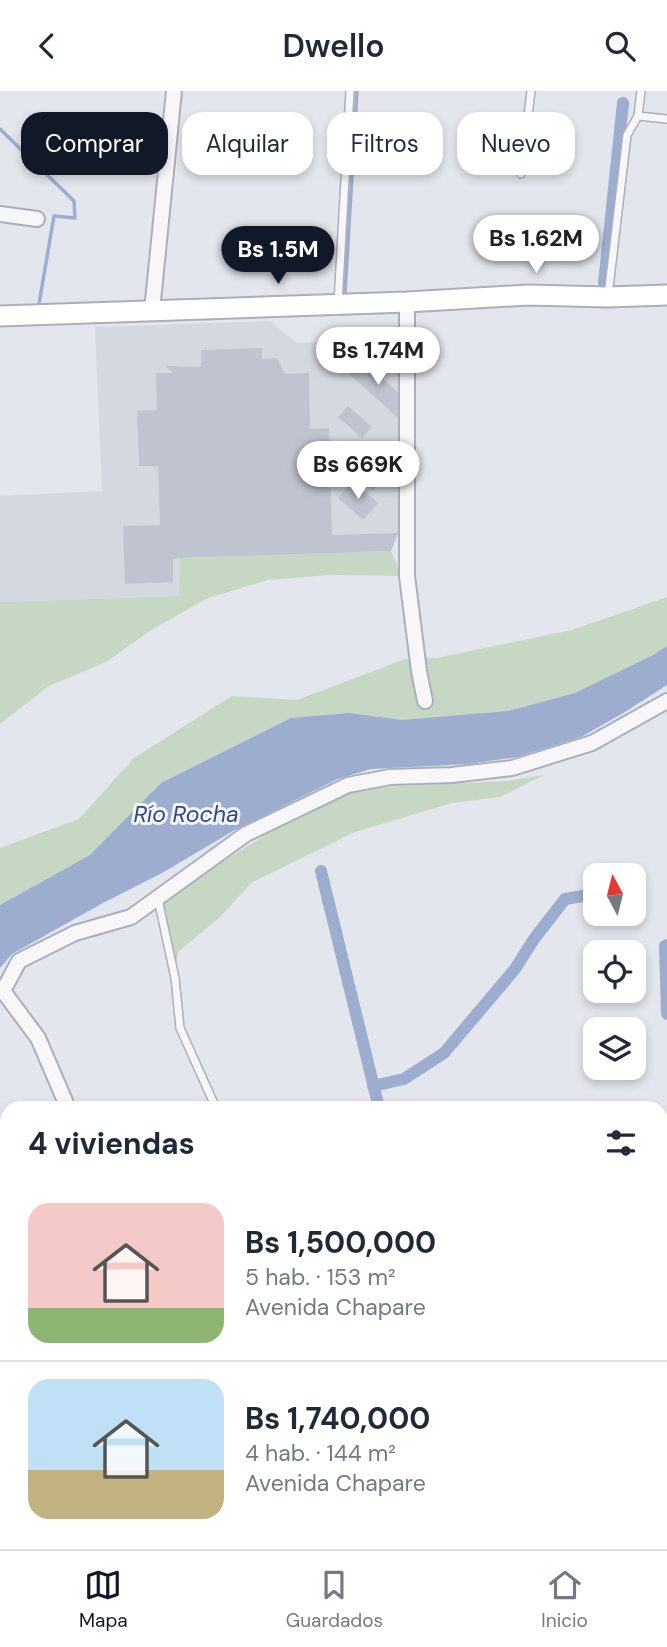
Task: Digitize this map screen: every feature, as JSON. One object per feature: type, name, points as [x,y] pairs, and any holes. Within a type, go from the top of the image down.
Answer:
[{"type":"main road","points":[[0,316],[407,302],[528,295],[667,295]]},
{"type":"street","points":[[152,311],[174,91]]},
{"type":"street","points":[[0,214],[37,219]]},
{"type":"street","points":[[407,302],[407,576],[425,701]]},
{"type":"street","points":[[65,1101],[38,1038],[1,991],[19,961],[75,933],[131,917],[246,834],[348,785],[390,777],[452,775],[512,768],[592,743],[667,701]]},
{"type":"lane","points":[[338,303],[350,91]]},
{"type":"lane","points":[[529,112],[531,91]]},
{"type":"lane","points":[[608,297],[627,135],[638,116],[641,91]]},
{"type":"lane","points":[[638,116],[667,119]]},
{"type":"lane","points":[[157,898],[175,978],[180,1028],[213,1101]]},
{"type":"shaded area","points":[[270,321],[297,343],[373,339],[374,349],[400,349],[398,533],[391,551],[180,558],[179,596],[0,602],[0,496],[102,491],[95,327]]},
{"type":"green space","points":[[391,551],[402,576],[328,575],[268,580],[208,598],[151,630],[106,662],[49,686],[0,724],[0,602],[179,596],[180,558]]},
{"type":"green space","points":[[667,597],[667,646],[575,693],[508,711],[467,715],[402,720],[350,713],[161,783],[91,855],[0,905],[0,848],[79,819],[134,758],[232,696],[297,700],[405,659],[436,658],[572,630]]},
{"type":"green space","points":[[544,775],[500,797],[452,803],[355,832],[251,883],[219,918],[179,951],[176,963],[162,904],[269,833],[360,788],[507,781]]},
{"type":"water","name":"Río Rocha","points":[[667,646],[667,685],[581,737],[517,757],[468,764],[371,769],[338,779],[233,831],[162,873],[103,903],[12,954],[0,968],[0,905],[90,855],[161,783],[291,718],[350,713],[402,720],[508,711],[575,693]]},
{"type":"building","points":[[262,348],[262,359],[277,358],[285,374],[309,373],[310,429],[329,428],[332,535],[398,533],[391,551],[180,558],[173,559],[173,582],[125,584],[123,526],[160,525],[158,466],[139,466],[137,411],[157,410],[156,373],[173,373],[166,366],[201,367],[201,350]]},
{"type":"building","points":[[362,360],[400,394],[398,418],[349,374]]},
{"type":"building","points":[[348,406],[372,427],[362,438],[338,417]]},
{"type":"building","points":[[349,449],[383,480],[373,491],[339,460]]},
{"type":"building","points":[[352,481],[378,503],[363,520],[338,498]]},
{"type":"waterway","points":[[345,293],[357,91]]},
{"type":"waterway","points":[[604,283],[623,103]]},
{"type":"waterway","points":[[0,129],[74,201],[75,218],[54,216],[39,304]]},
{"type":"waterway","points":[[321,871],[377,1101]]},
{"type":"waterway","points":[[373,1086],[404,1079],[444,1053],[515,969],[565,899],[583,896]]},
{"type":"waterway","points":[[667,945],[667,1014]]}]
